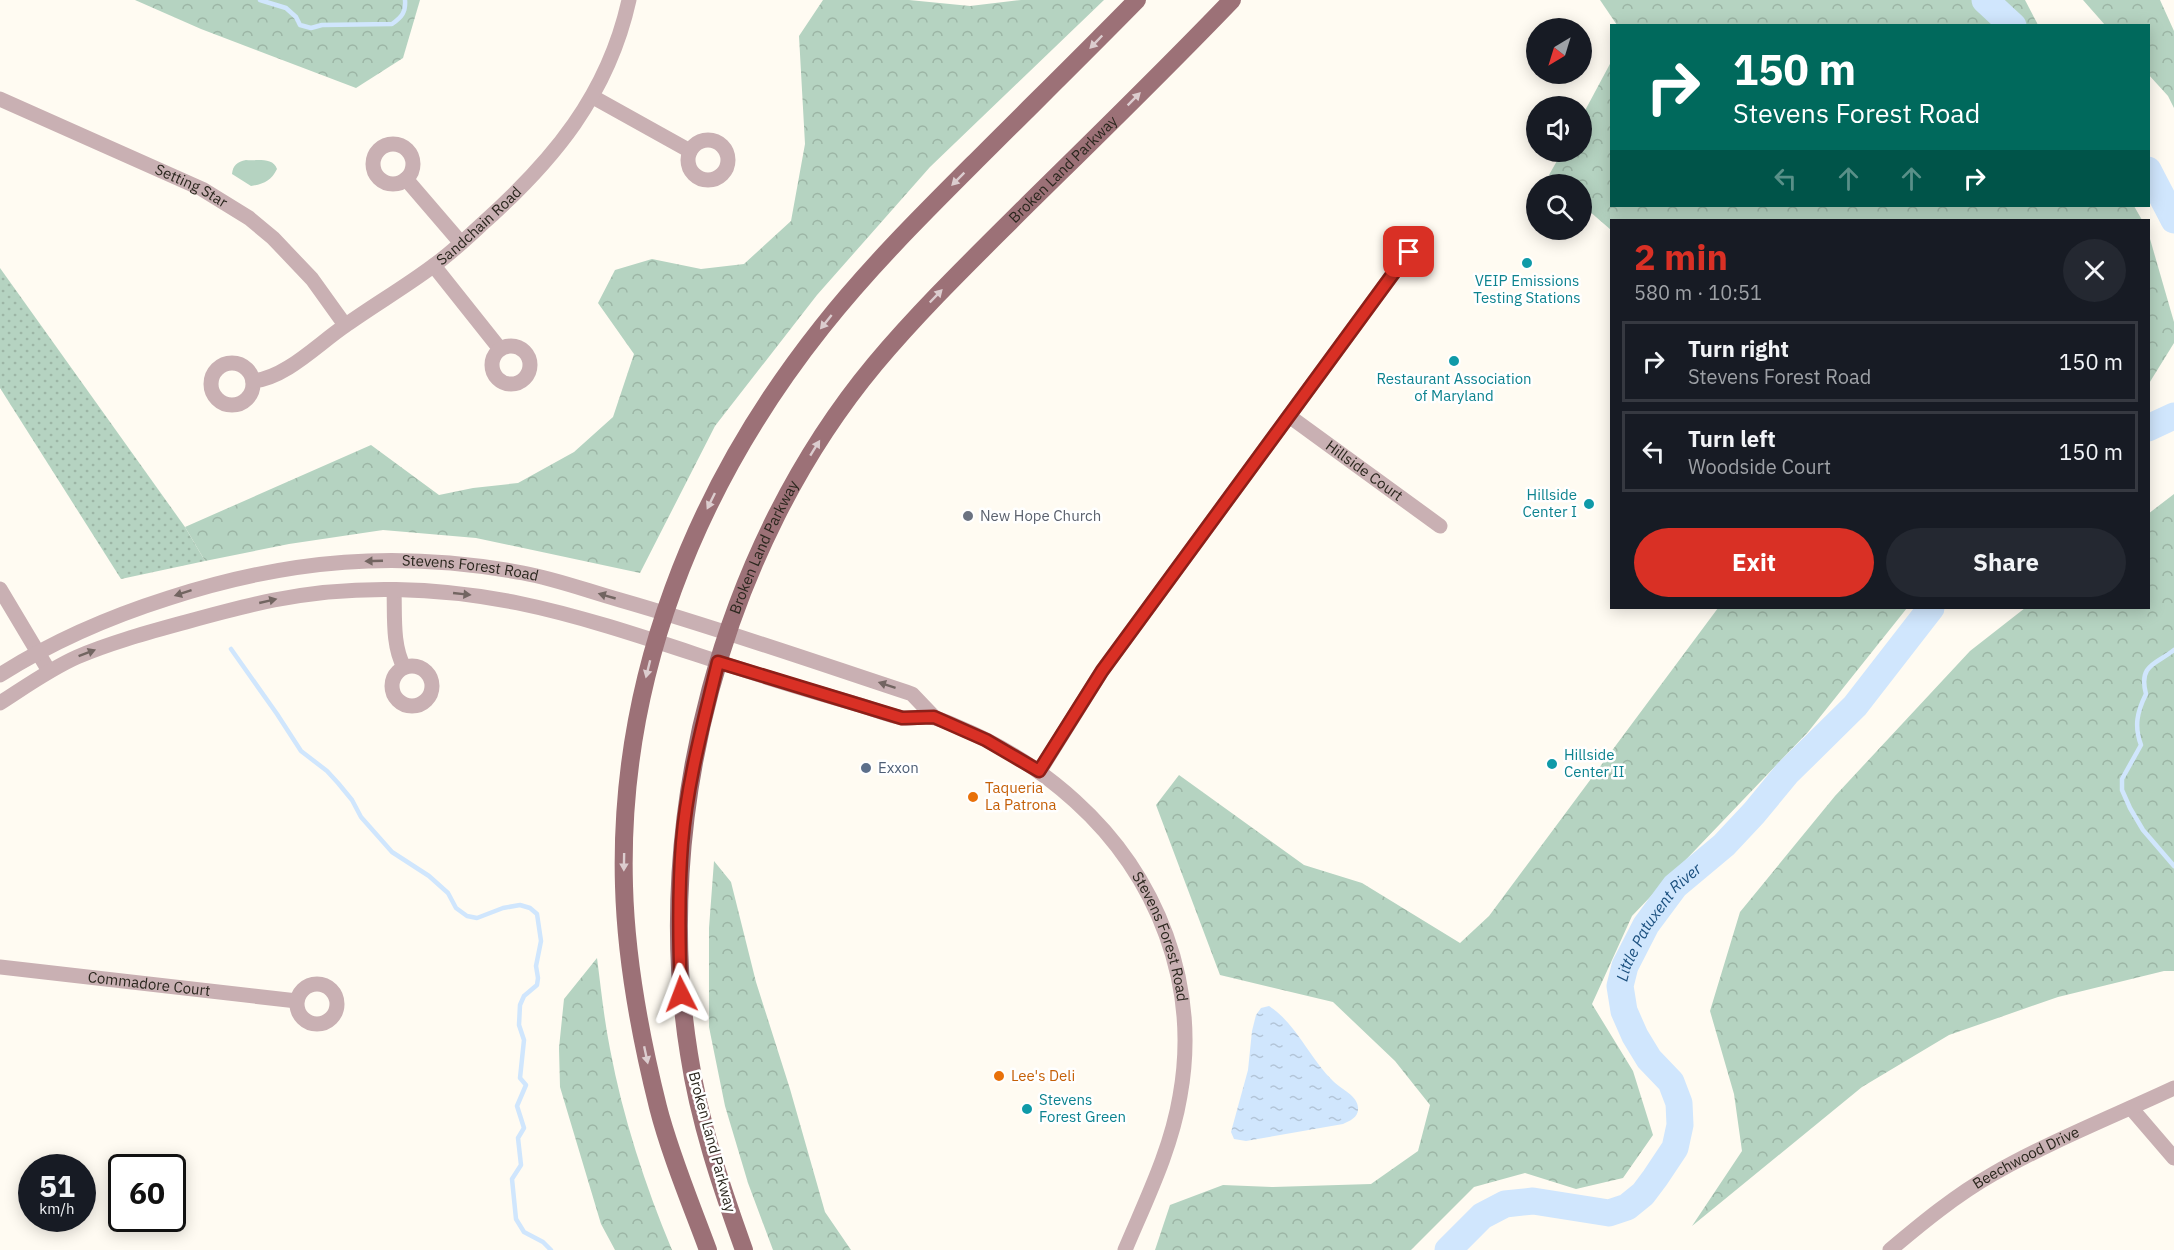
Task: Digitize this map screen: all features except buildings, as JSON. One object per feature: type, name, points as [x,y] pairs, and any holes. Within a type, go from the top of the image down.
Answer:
[{"type":"main road","points":[[708,1250],[659,1111],[634,990],[627,935],[624,886],[625,825],[630,764],[638,710],[654,642],[664,612],[695,535],[723,477],[755,420],[806,347],[886,251],[1137,0]]},
{"type":"main road","name":"Broken Land Parkway","points":[[744,1250],[698,1103],[684,1016],[679,951],[682,842],[690,787],[718,662],[752,566],[794,483],[822,437],[874,365],[933,298],[1232,0]]},
{"type":"street","name":"Sandchain Road","points":[[253,381],[264,380],[279,374],[345,325],[434,266],[538,171],[572,129],[593,97],[621,34],[626,1]]},
{"type":"street","points":[[593,97],[690,152]]},
{"type":"street","name":"Setting Star","points":[[0,99],[202,189],[249,218],[273,238],[312,279],[345,325]]},
{"type":"street","points":[[406,179],[461,243]]},
{"type":"street","points":[[1039,771],[1102,671],[1409,252]]},
{"type":"street","points":[[434,266],[500,349]]},
{"type":"street","name":"Hillside Court","points":[[1289,416],[1440,526]]},
{"type":"street","name":"Stevens Forest Road","points":[[0,675],[37,651],[102,622],[217,582],[275,570],[351,561],[426,561],[469,564],[526,573],[664,612],[912,694],[934,717],[986,740],[1039,771],[1088,812],[1124,853],[1159,916],[1177,965],[1185,1021],[1185,1049],[1180,1098],[1159,1168],[1125,1250]]},
{"type":"street","points":[[0,589],[49,671]]},
{"type":"street","name":"Stevens Forest Road","points":[[0,703],[49,671],[78,657],[150,632],[277,599],[351,590],[394,590],[464,593],[519,603],[573,616],[902,718],[934,717]]},
{"type":"street","points":[[394,590],[398,657],[404,667]]},
{"type":"street","name":"Commadore Court","points":[[0,967],[297,1001]]},
{"type":"street","name":"Beechwood Drive","points":[[1890,1250],[1922,1224],[1990,1176],[2031,1154],[2174,1088]]},
{"type":"street","points":[[2131,1108],[2174,1158]]},
{"type":"green space","points":[[135,0],[420,0],[403,58],[356,88],[201,29]]},
{"type":"green space","points":[[823,0],[909,0],[970,6],[1021,0],[1104,0],[930,167],[817,295],[715,426],[640,573],[476,538],[383,530],[289,544],[205,561],[185,527],[371,445],[439,495],[473,488],[518,483],[574,452],[613,417],[634,354],[598,303],[615,270],[652,259],[701,269],[744,264],[791,221],[805,144],[799,36]]},
{"type":"green space","points":[[1600,0],[2025,0],[2037,24],[1616,24]]},
{"type":"green space","points":[[2083,0],[2160,0],[2174,31],[2174,108],[2168,96],[2150,76],[2150,24],[2104,24]]},
{"type":"green space","points":[[1610,64],[1610,207],[2135,207],[2141,219],[1610,219],[1610,229],[1592,214],[1592,174],[1550,174],[1556,162],[1592,162],[1592,97]]},
{"type":"green space","points":[[246,160],[268,161],[277,169],[267,181],[251,186],[232,174],[236,164]]},
{"type":"green space","points":[[2150,239],[2174,322],[2174,343],[2150,382]]},
{"type":"green space","points":[[0,268],[185,527],[205,561],[121,579],[0,388]]},
{"type":"green space","points":[[2174,494],[2174,971],[2164,971],[2058,997],[1949,1035],[1862,1087],[1692,1226],[1742,1151],[1734,1094],[1710,1011],[1740,912],[1835,796],[1970,651],[2024,609],[2150,609],[2150,512]]},
{"type":"green space","points":[[1717,609],[1906,609],[1808,732],[1632,916],[1592,1004],[1633,1071],[1653,1135],[1623,1178],[1576,1189],[1525,1173],[1474,1187],[1411,1250],[1155,1250],[1170,1205],[1223,1185],[1273,1187],[1371,1184],[1418,1151],[1430,1105],[1395,1061],[1333,1002],[1220,975],[1156,805],[1179,775],[1304,865],[1362,883],[1460,943],[1489,916]]},
{"type":"green space","points":[[714,861],[731,882],[756,982],[790,1089],[825,1212],[851,1250],[773,1250],[748,1183],[725,1106],[709,1027],[709,928]]},
{"type":"green space","points":[[597,958],[604,1015],[621,1100],[644,1176],[672,1250],[615,1250],[601,1224],[560,1087],[559,1048],[564,999]]},
{"type":"water","points":[[1269,1006],[1279,1013],[1295,1031],[1333,1081],[1355,1100],[1358,1111],[1354,1118],[1343,1124],[1246,1141],[1234,1139],[1231,1132],[1248,1070],[1256,1015],[1261,1008]]},
{"type":"waterway","points":[[260,0],[286,8],[296,17],[300,25],[311,28],[322,25],[392,24],[403,14],[405,0]]},
{"type":"waterway","name":"Little Patuxent River","points":[[1985,0],[2011,24]]},
{"type":"waterway","name":"Little Patuxent River","points":[[2150,174],[2174,220]]},
{"type":"waterway","name":"Little Patuxent River","points":[[2150,427],[2174,416]]},
{"type":"waterway","name":"Little Patuxent River","points":[[1448,1250],[1482,1216],[1505,1204],[1533,1201],[1609,1213],[1627,1207],[1643,1194],[1675,1148],[1680,1125],[1679,1103],[1671,1082],[1649,1059],[1624,1011],[1620,986],[1625,966],[1646,925],[1675,886],[1724,845],[1787,773],[1855,706],[1930,609]]},
{"type":"waterway","points":[[231,649],[301,751],[327,771],[338,783],[352,800],[361,817],[392,852],[429,876],[448,893],[456,908],[467,916],[477,918],[503,908],[520,905],[530,908],[537,914],[541,941],[536,966],[537,985],[524,996],[520,1005],[519,1025],[524,1040],[520,1078],[526,1085],[517,1106],[524,1128],[518,1138],[521,1165],[512,1179],[516,1219],[524,1232],[543,1242],[551,1250]]},
{"type":"waterway","points":[[2174,650],[2147,671],[2144,684],[2146,694],[2138,719],[2141,745],[2122,779],[2122,790],[2143,830],[2174,866]]},
{"type":"place","name":"VEIP Emissions Testing Stations","points":[[1527,263]]},
{"type":"place","name":"Restaurant Association of Maryland","points":[[1454,361]]},
{"type":"place","name":"Hillside Center I","points":[[1589,504]]},
{"type":"place","name":"New Hope Church","points":[[968,516]]},
{"type":"place","name":"Hillside Center II","points":[[1552,764]]},
{"type":"place","name":"Exxon","points":[[866,768]]},
{"type":"place","name":"Taqueria La Patrona","points":[[973,797]]},
{"type":"place","name":"Lee's Deli","points":[[999,1076]]},
{"type":"place","name":"Stevens Forest Green","points":[[1027,1109]]},
{"type":"route","points":[[681,994],[679,940],[682,842],[690,787],[718,662],[902,718],[934,717],[986,740],[1039,771],[1102,671],[1409,252]]}]
